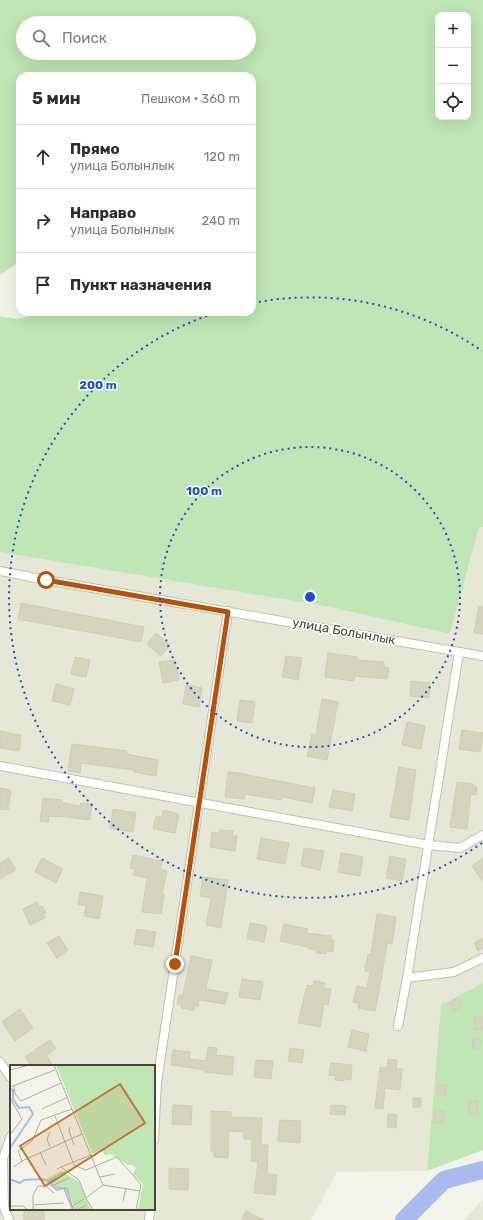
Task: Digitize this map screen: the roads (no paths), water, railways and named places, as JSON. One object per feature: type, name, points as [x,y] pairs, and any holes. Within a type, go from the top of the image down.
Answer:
[{"type":"street","name":"улица Болынлык","points":[[0,571],[483,656]]},
{"type":"street","points":[[155,1121],[157,1082],[228,612]]},
{"type":"street","points":[[398,1026],[459,652]]},
{"type":"street","points":[[0,766],[428,845],[460,848],[483,835]]},
{"type":"street","points":[[407,978],[454,972],[483,958]]},
{"type":"street","points":[[0,1062],[10,1077]]},
{"type":"street","points":[[9,1220],[4,1207],[3,1158],[10,1139]]},
{"type":"street","points":[[149,1220],[150,1210]]},
{"type":"waterway","points":[[404,1220],[444,1180],[483,1170]]}]
